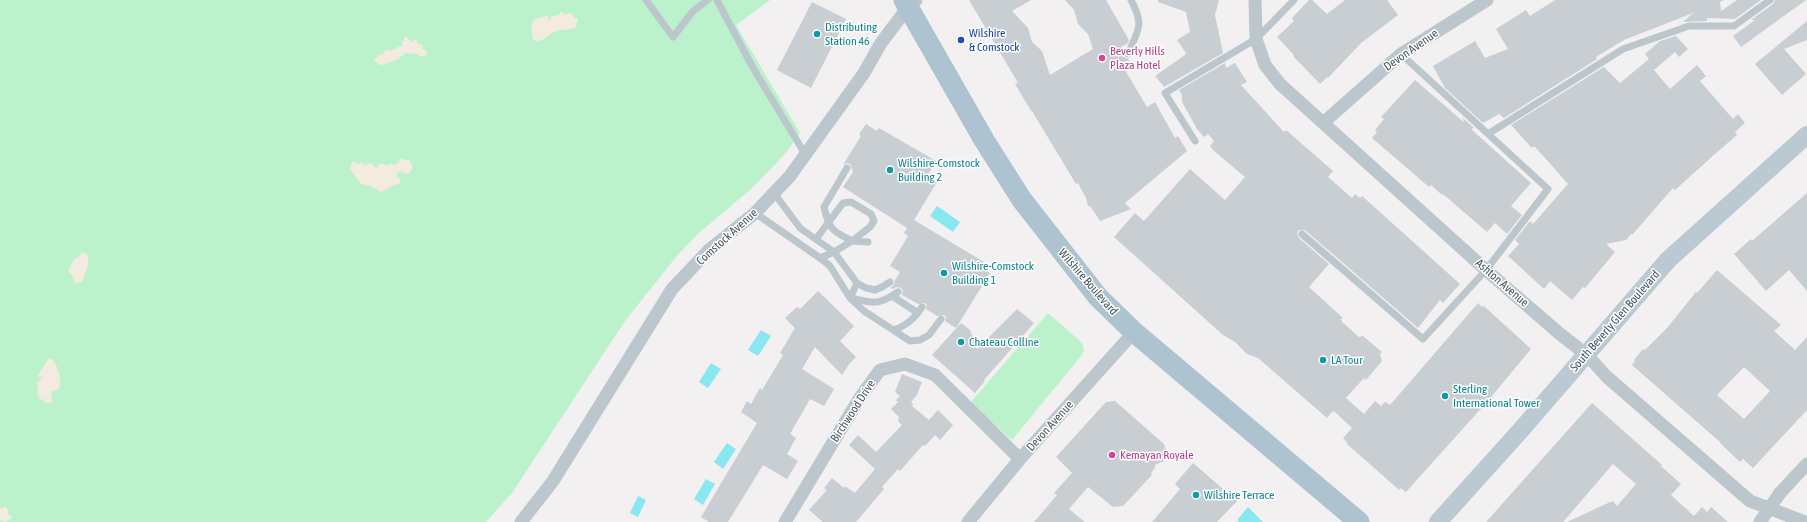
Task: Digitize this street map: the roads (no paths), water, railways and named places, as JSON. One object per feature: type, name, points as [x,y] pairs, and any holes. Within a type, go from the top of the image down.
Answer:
[{"type":"main road","name":"Wilshire Boulevard","points":[[909,2],[984,140],[1022,200],[1098,297],[1134,332],[1359,522]]},
{"type":"main road","name":"South Beverly Glen Boulevard","points":[[1438,522],[1587,355],[1668,260],[1807,135]]},
{"type":"street","name":"Ashton Avenue","points":[[1255,0],[1256,39],[1265,65],[1276,80],[1486,270],[1560,334],[1587,355],[1607,378],[1750,502],[1805,522]]},
{"type":"street","name":"Devon Avenue","points":[[1323,123],[1401,54],[1487,0]]},
{"type":"street","name":"Comstock Avenue","points":[[521,522],[552,481],[672,289],[710,249],[755,213],[790,176],[864,73],[880,43],[909,2]]},
{"type":"street","name":"Devon Avenue","points":[[968,522],[1020,459],[1134,332]]},
{"type":"street","name":"Birchwood Drive","points":[[785,522],[859,399],[880,370],[905,364],[935,375],[1020,459]]},
{"type":"street","points":[[1760,522],[1768,508],[1807,464]]},
{"type":"lane","points":[[646,0],[673,37],[693,11],[708,0]]},
{"type":"lane","points":[[717,0],[753,68],[805,154]]},
{"type":"lane","points":[[1128,54],[1140,23],[1138,13],[1131,0]]},
{"type":"lane","points":[[1196,141],[1165,93],[1256,39],[1294,0]]},
{"type":"lane","points":[[1488,134],[1623,49],[1689,26],[1734,26],[1770,0]]},
{"type":"lane","points":[[1302,234],[1424,339],[1486,270],[1548,189],[1401,54]]},
{"type":"lane","points":[[847,168],[824,207],[828,223],[836,233],[852,241],[868,242]]},
{"type":"lane","points":[[774,193],[800,228],[834,252],[857,283],[866,288],[875,290],[882,288],[890,282]]},
{"type":"lane","points":[[816,239],[843,203],[851,202],[871,214],[874,221],[870,227],[852,241],[834,252],[820,258]]},
{"type":"lane","points":[[755,213],[830,266],[850,298],[864,312],[910,340],[920,340],[929,335],[942,319]]},
{"type":"lane","points":[[850,298],[857,283]]},
{"type":"lane","points":[[850,298],[874,303],[886,301],[895,294],[920,310],[914,319],[904,326],[894,330]]},
{"type":"water","points":[[937,206],[960,222],[953,232],[930,216]]},
{"type":"water","points":[[761,330],[771,336],[758,356],[748,350]]},
{"type":"water","points":[[711,363],[721,369],[708,388],[699,382]]},
{"type":"water","points":[[727,443],[736,449],[723,469],[714,462]]},
{"type":"water","points":[[706,479],[715,484],[703,505],[694,499]]},
{"type":"water","points":[[638,496],[646,500],[638,517],[630,513]]},
{"type":"water","points":[[1248,507],[1263,522],[1239,522],[1237,520]]},
{"type":"place","name":"Distributing Station 46","points":[[817,34]]},
{"type":"place","name":"Wilshire & Comstock","points":[[961,40]]},
{"type":"place","name":"Beverly Hills Plaza Hotel","points":[[1102,58]]},
{"type":"place","name":"Wilshire-Comstock Building 2","points":[[890,170]]},
{"type":"place","name":"Wilshire-Comstock Building 1","points":[[944,273]]},
{"type":"place","name":"Chateau Colline","points":[[961,342]]},
{"type":"place","name":"LA Tour","points":[[1323,360]]},
{"type":"place","name":"Sterling International Tower","points":[[1445,396]]},
{"type":"place","name":"Kemayan Royale","points":[[1112,455]]},
{"type":"place","name":"Wilshire Terrace","points":[[1196,495]]}]
